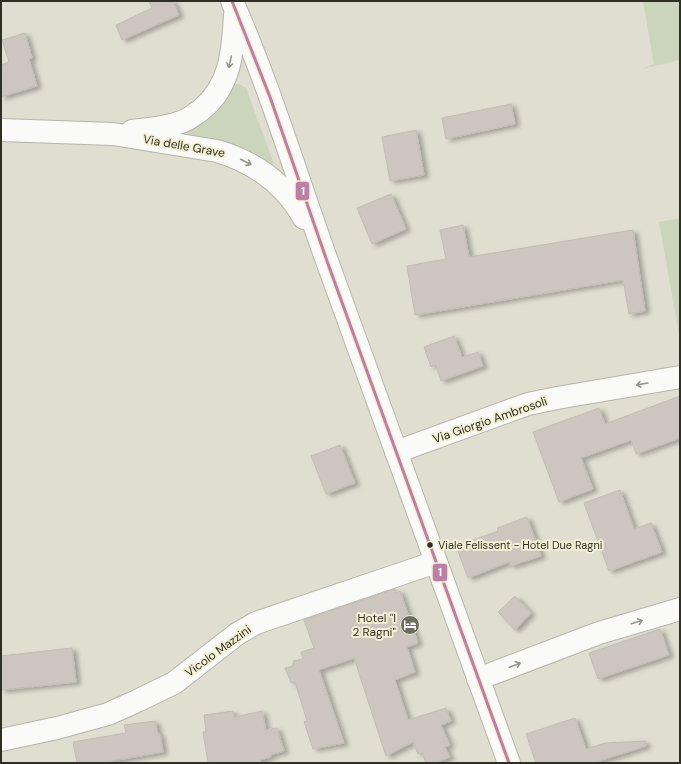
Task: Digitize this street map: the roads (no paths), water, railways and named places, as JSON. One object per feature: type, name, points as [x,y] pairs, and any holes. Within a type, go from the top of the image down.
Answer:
[{"type":"main road","name":"Via delle Grave","points":[[113,134],[170,126],[182,122],[204,107],[220,89],[228,70],[234,38],[234,5]]},
{"type":"main road","points":[[234,5],[291,157],[326,258],[509,763]]},
{"type":"main road","name":"Via delle Grave","points":[[1,130],[113,134],[217,151],[231,155],[259,169],[272,178],[288,194],[297,205],[326,258]]},
{"type":"main road","name":"Via Giorgio Ambrosoli","points":[[396,452],[528,404],[680,377]]},
{"type":"main road","name":"Vicolo Mazzini","points":[[1,740],[57,728],[108,714],[174,683],[237,634],[256,623],[436,562]]},
{"type":"main road","points":[[478,679],[599,633],[680,608]]},
{"type":"place","name":"Viale Felissent - Hotel Due Ragni","points":[[430,545]]},
{"type":"place","name":"Hotel \"I 2 Ragni\"","points":[[410,625]]}]
